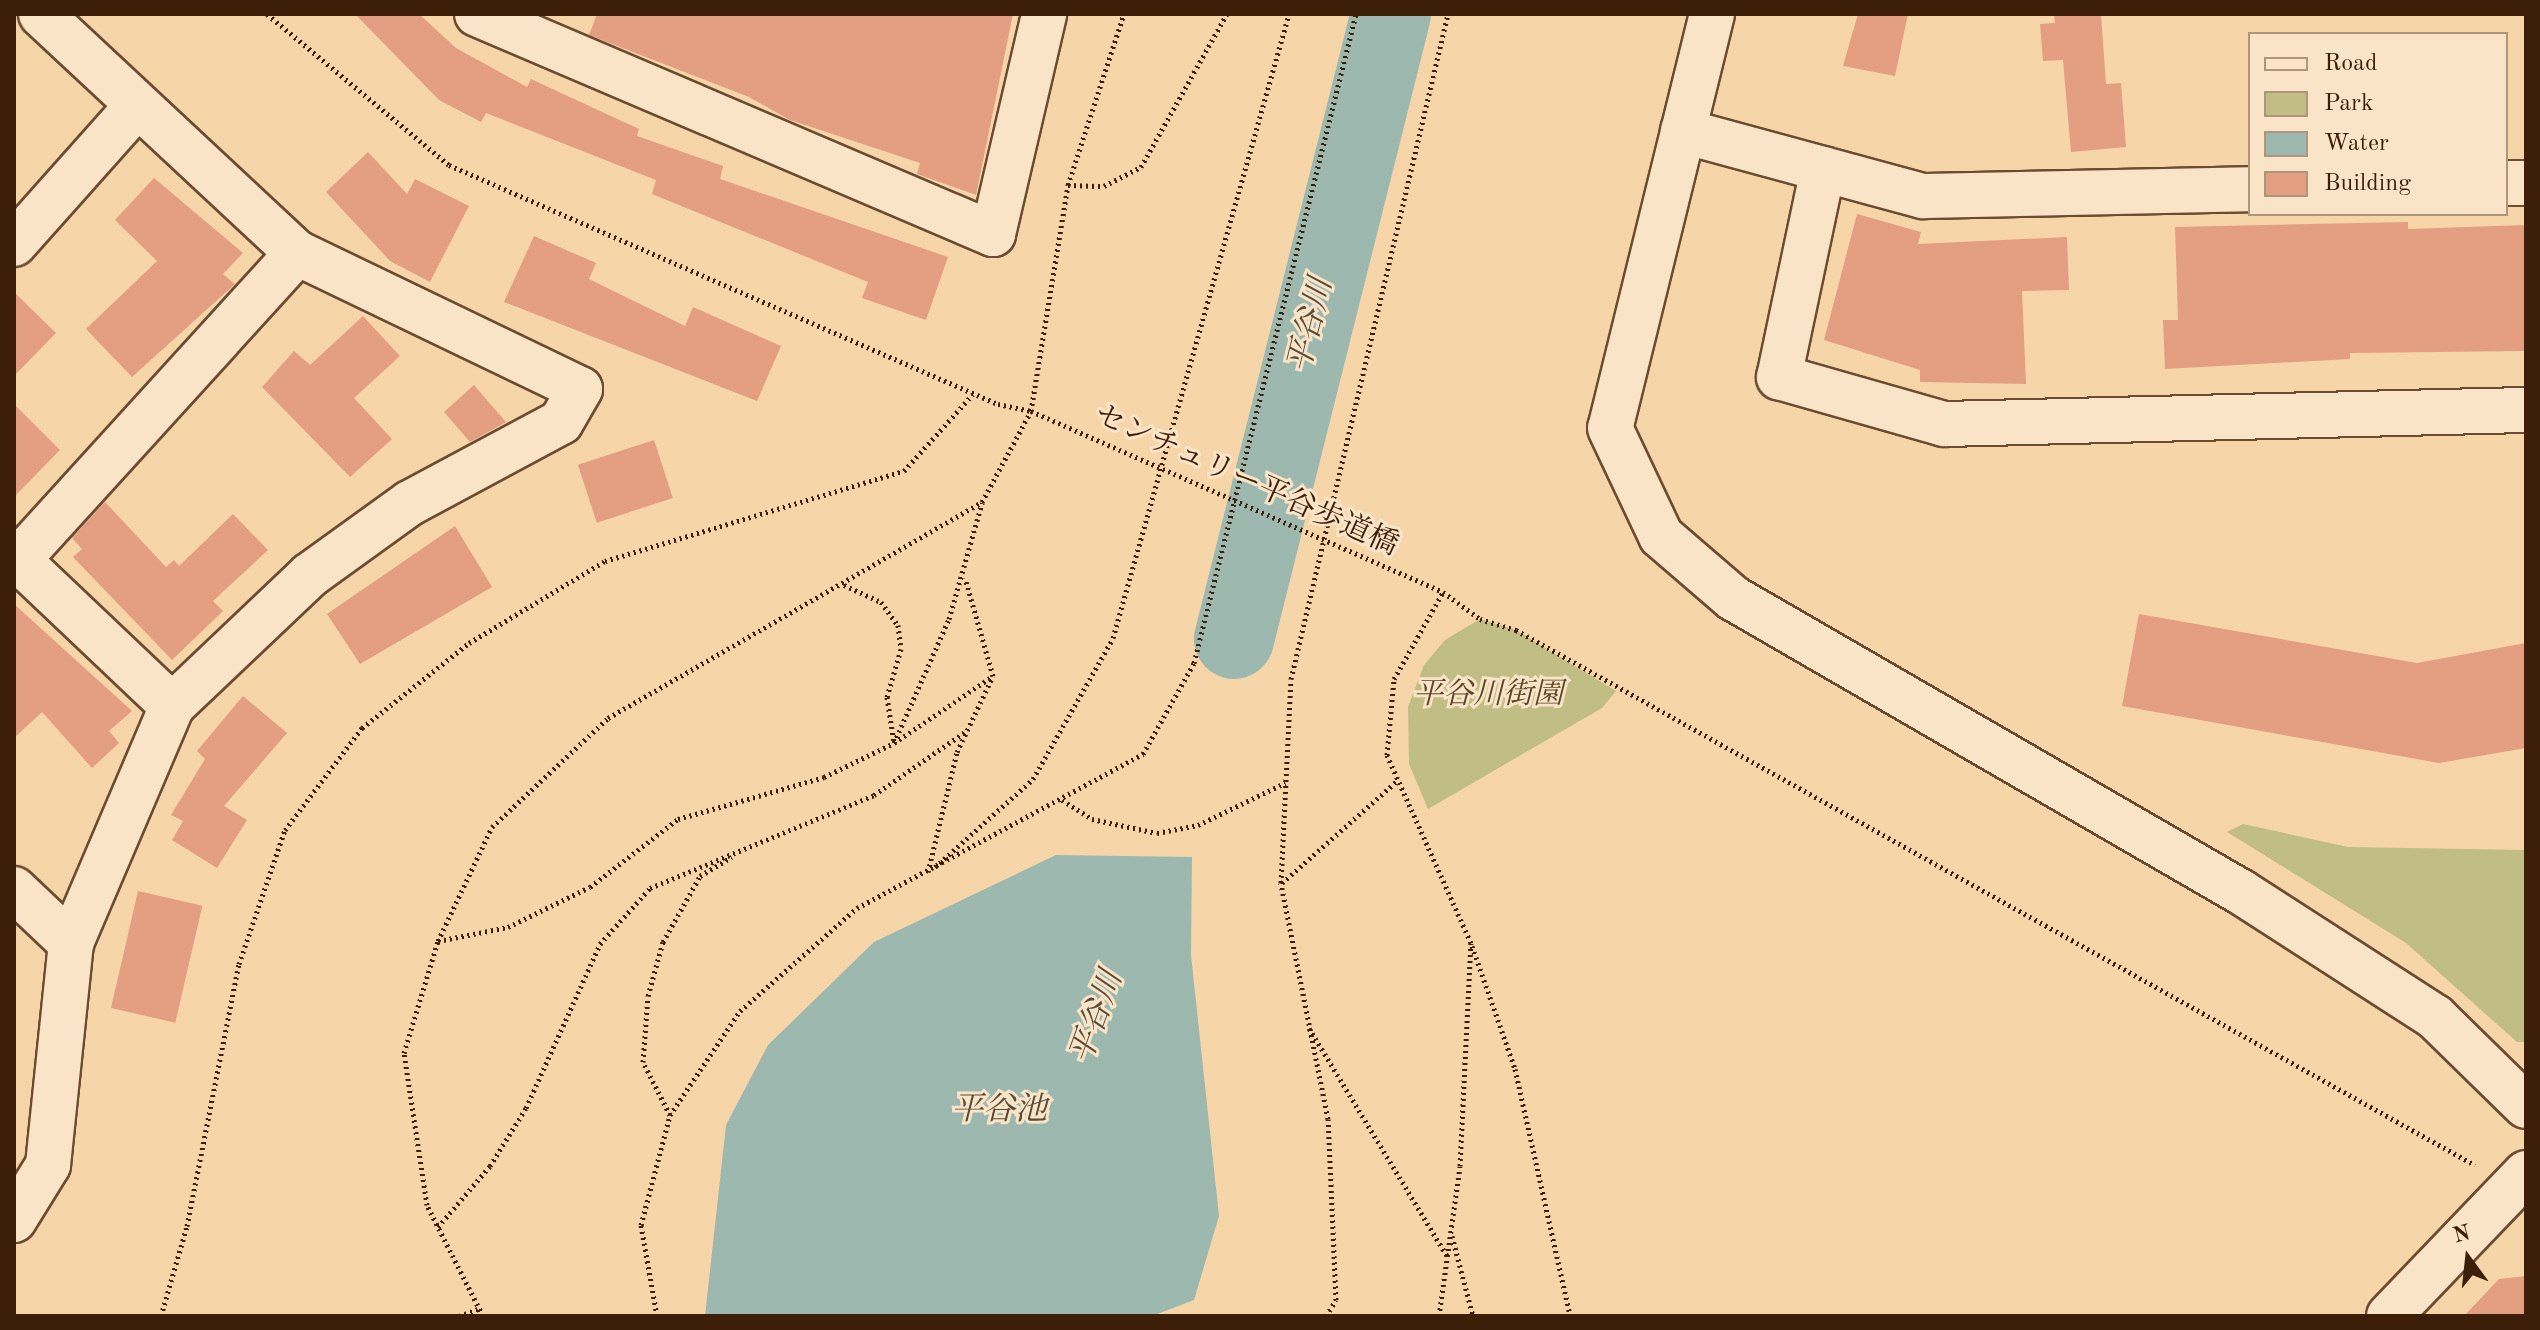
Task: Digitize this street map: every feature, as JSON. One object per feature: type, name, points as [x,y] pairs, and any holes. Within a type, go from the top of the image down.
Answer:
[{"type":"street","points":[[14,1220],[48,1165],[71,943],[172,706],[310,575],[410,503],[561,422],[580,389],[297,253],[41,14]]},
{"type":"street","points":[[477,14],[555,29],[993,234],[1044,14]]},
{"type":"street","points":[[1712,14],[1610,428],[1661,536],[1733,598],[2241,892],[2435,1017],[2526,1106]]},
{"type":"street","points":[[14,244],[137,106]]},
{"type":"street","points":[[1683,131],[1923,196],[2248,189]]},
{"type":"street","points":[[1823,169],[1779,377],[1944,424],[2526,410]]},
{"type":"street","points":[[172,706],[16,558],[297,253]]},
{"type":"street","points":[[14,889],[71,943]]},
{"type":"street","points":[[2389,1316],[2520,1180]]},
{"type":"path","name":"センチュリー平谷歩道橋","points":[[267,14],[449,165],[973,394],[1031,411],[1443,592],[1480,619],[1516,630],[2520,1180]]},
{"type":"path","points":[[894,743],[964,573],[982,502],[1031,411],[1068,185],[1124,14]]},
{"type":"path","points":[[1068,185],[1104,186],[1141,167],[1227,14]]},
{"type":"path","points":[[928,873],[1033,779],[1113,638],[1289,14]]},
{"type":"path","points":[[657,1316],[641,1225],[670,1115],[740,1011],[857,908],[928,873],[1143,754],[1194,663],[1356,14]]},
{"type":"path","points":[[1326,1316],[1336,1300],[1335,1200],[1328,1119],[1305,1021],[1281,883],[1291,679],[1448,14]]},
{"type":"path","points":[[161,1316],[187,1226],[239,964],[285,830],[362,728],[469,643],[605,561],[904,471],[973,394]]},
{"type":"path","points":[[483,1316],[427,1205],[404,1053],[438,941],[492,827],[608,718],[844,585],[982,502]]},
{"type":"path","points":[[928,873],[949,777],[993,676],[964,573]]},
{"type":"path","points":[[844,585],[881,602],[898,625],[901,649],[887,697],[894,743]]},
{"type":"path","points":[[1443,592],[1394,679],[1387,755],[1471,943],[1515,1069],[1570,1316]]},
{"type":"path","points":[[438,941],[508,927],[590,887],[678,819],[824,777],[894,743],[993,676]]},
{"type":"path","points":[[670,1115],[643,1062],[648,996],[663,942],[700,876],[739,853],[896,783],[968,730]]},
{"type":"path","points":[[1281,883],[1398,780]]},
{"type":"path","points":[[1062,800],[1092,819],[1157,833],[1198,825],[1286,783]]},
{"type":"path","points":[[438,1227],[490,1166],[526,1108],[600,944],[650,888],[695,864],[739,853]]},
{"type":"path","points":[[1439,1316],[1451,1231],[1471,943]]},
{"type":"path","points":[[1305,1021],[1447,1256]]},
{"type":"path","points":[[1451,1231],[1473,1316]]},
{"type":"path","points":[[459,1316],[478,1309]]},
{"type":"green space","name":"平谷川街園","points":[[1480,619],[1516,630],[1616,691],[1602,708],[1428,809],[1409,764],[1408,707],[1424,665],[1445,640]]},
{"type":"green space","points":[[2243,824],[2348,847],[2526,850],[2526,1042],[2517,1042],[2406,943],[2227,832]]},
{"type":"water","name":"平谷池","points":[[1056,855],[1192,857],[1191,955],[1219,1216],[1194,1300],[1152,1316],[705,1316],[726,1125],[768,1045],[874,942]]},
{"type":"building","points":[[355,14],[419,14],[456,48],[527,87],[531,79],[639,129],[637,136],[723,166],[720,179],[948,257],[926,320],[862,298],[868,282],[652,194],[656,180],[486,113],[481,122],[439,100]]},
{"type":"building","points":[[597,14],[1013,14],[976,195],[917,174],[920,163],[790,120],[749,97],[589,35]]},
{"type":"building","points":[[1858,14],[1908,14],[1895,76],[1843,66]]},
{"type":"building","points":[[2054,14],[2101,14],[2106,84],[2121,83],[2126,147],[2071,152],[2063,60],[2043,61],[2040,24],[2055,23]]},
{"type":"building","points":[[368,152],[407,194],[415,179],[469,206],[430,282],[390,261],[326,192]]},
{"type":"building","points":[[154,178],[243,253],[223,274],[235,284],[132,377],[86,329],[157,261],[115,220]]},
{"type":"building","points":[[1857,214],[1921,232],[1918,244],[2067,237],[2069,290],[2022,291],[2026,384],[1920,382],[1920,370],[1824,340]]},
{"type":"building","points":[[2408,222],[2408,229],[2526,225],[2526,351],[2350,353],[2350,359],[2165,369],[2163,320],[2178,320],[2175,227]]},
{"type":"building","points":[[534,236],[596,263],[589,279],[685,326],[693,307],[781,346],[757,401],[504,302]]},
{"type":"building","points":[[14,292],[56,333],[14,376]]},
{"type":"building","points":[[363,316],[400,356],[354,398],[392,439],[350,477],[262,387],[294,351],[310,365]]},
{"type":"building","points":[[474,385],[506,422],[470,442],[444,412]]},
{"type":"building","points":[[14,404],[60,450],[14,497]]},
{"type":"building","points":[[654,440],[673,498],[597,523],[578,465]]},
{"type":"building","points":[[105,502],[166,567],[174,560],[179,566],[233,514],[268,550],[213,601],[223,611],[172,660],[73,557],[82,549],[72,538]]},
{"type":"building","points":[[455,526],[492,587],[360,664],[327,614]]},
{"type":"building","points":[[14,604],[132,711],[109,731],[119,743],[92,768],[42,712],[14,738]]},
{"type":"building","points":[[2139,614],[2417,663],[2526,643],[2526,748],[2439,763],[2122,706]]},
{"type":"building","points":[[243,696],[287,733],[224,806],[247,820],[217,868],[172,840],[183,821],[171,815],[205,759],[197,751]]},
{"type":"building","points":[[138,891],[202,906],[175,1023],[111,1008]]},
{"type":"building","points":[[2526,1276],[2526,1316],[2464,1316],[2499,1279]]},
{"type":"waterway","name":"平谷川","points":[[1234,639],[1391,14]]}]
